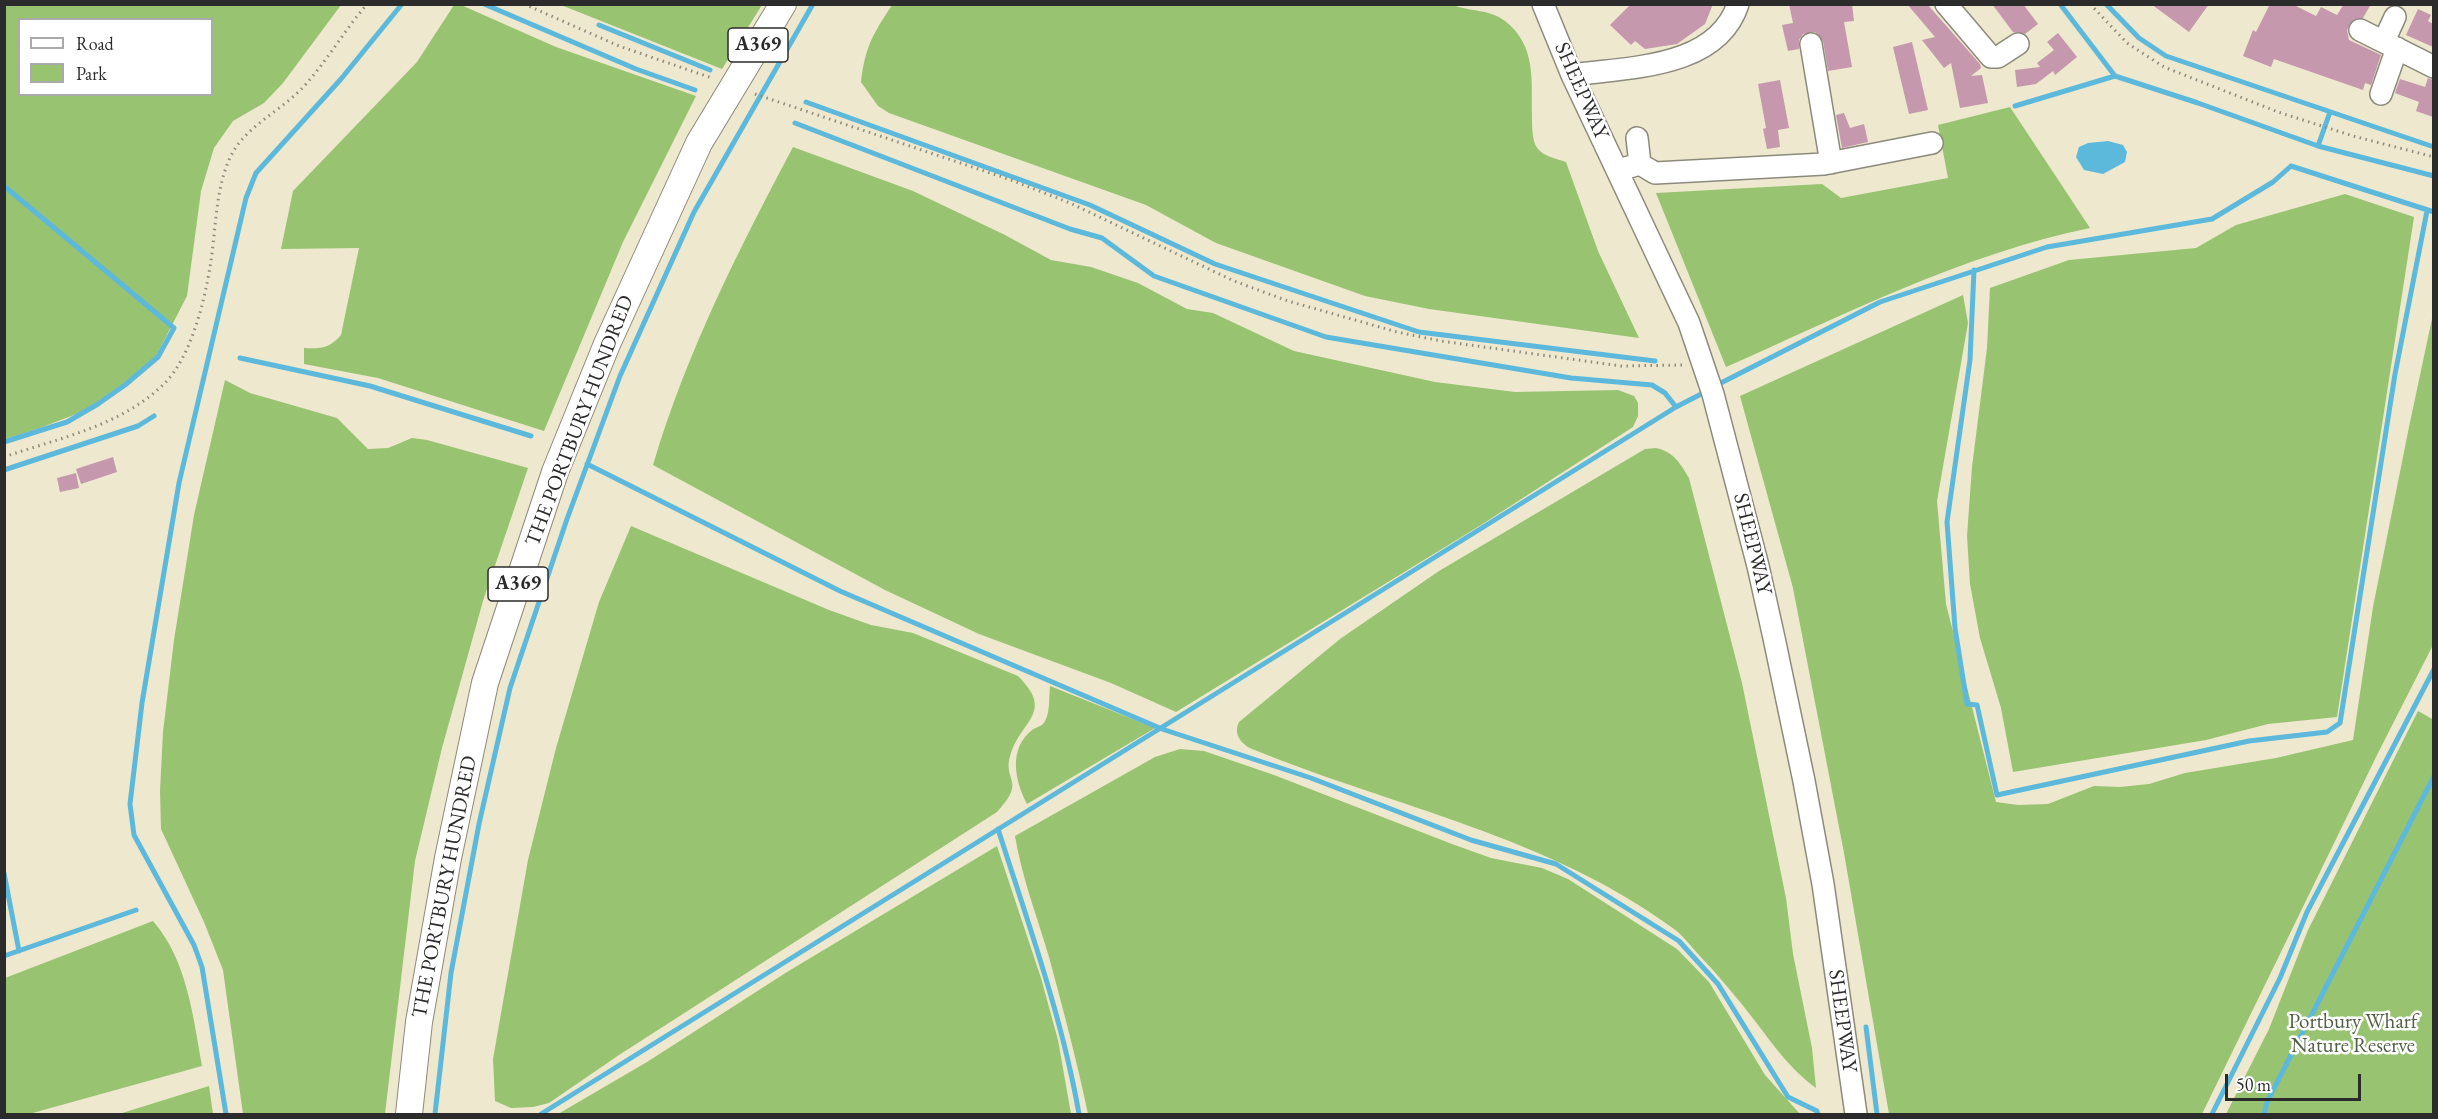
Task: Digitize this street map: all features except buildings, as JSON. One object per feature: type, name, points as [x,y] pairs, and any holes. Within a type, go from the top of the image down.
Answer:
[{"type":"main road","name":"THE PORTBURY HUNDRED","points":[[409,1114],[425,987],[448,858],[485,683],[555,472],[607,344],[699,143],[742,89],[783,4]]},
{"type":"street","name":"SHEEPWAY","points":[[1543,4],[1572,75],[1689,322],[1712,389],[1758,566],[1804,781],[1823,884],[1856,1114]]},
{"type":"street","points":[[1572,75],[1672,60],[1690,55],[1706,46],[1724,30],[1738,4]]},
{"type":"street","points":[[1954,7],[1991,57],[1998,57],[2018,44]]},
{"type":"street","points":[[2381,94],[2395,17]]},
{"type":"street","points":[[2360,30],[2433,67]]},
{"type":"street","points":[[1811,44],[1807,74],[1831,163]]},
{"type":"street","points":[[1637,138],[1640,164]]},
{"type":"street","points":[[1618,170],[1640,164],[1655,173],[1831,163],[1932,143]]},
{"type":"path","points":[[4,457],[112,419],[144,400],[165,383],[188,347],[206,288],[221,185],[229,159],[239,144],[255,128],[305,86],[367,4]]},
{"type":"path","points":[[524,4],[619,46],[1011,180],[1060,199],[1234,281],[1288,300],[1397,332],[1441,341],[1621,366],[1704,364]]},
{"type":"path","points":[[2090,4],[2127,43],[2164,67],[2278,112],[2433,157]]},
{"type":"green space","points":[[5,4],[341,5],[283,83],[264,103],[233,121],[214,148],[201,191],[187,296],[156,356],[115,394],[97,406],[5,439]]},
{"type":"green space","points":[[762,4],[722,69],[561,5]]},
{"type":"green space","points":[[454,5],[461,5],[556,47],[696,96],[623,242],[544,431],[378,378],[304,364],[304,348],[325,347],[341,335],[359,248],[281,249],[293,191],[417,62]]},
{"type":"green space","points":[[892,5],[1453,5],[1499,17],[1523,41],[1530,65],[1532,130],[1535,144],[1544,154],[1566,162],[1598,251],[1639,338],[1429,309],[1365,296],[1216,243],[1146,205],[889,113],[878,106],[861,82],[871,41]]},
{"type":"green space","points":[[2010,107],[2090,228],[1996,253],[1950,270],[1860,307],[1726,367],[1656,193],[1822,184],[1841,198],[1948,178],[1938,125]]},
{"type":"green space","points":[[793,147],[913,191],[1051,260],[1091,267],[1138,283],[1187,309],[1213,313],[1294,351],[1435,382],[1515,392],[1618,390],[1634,396],[1638,403],[1638,416],[1633,427],[1481,525],[1176,712],[1111,683],[979,634],[885,590],[653,465],[681,382],[715,302]]},
{"type":"green space","points":[[2345,194],[2414,217],[2337,717],[2268,724],[2206,740],[2013,772],[2001,708],[1980,638],[1970,584],[1967,536],[1972,467],[1987,348],[1990,288],[2069,260],[2196,248],[2236,225]]},
{"type":"green space","points":[[1963,295],[1968,323],[1937,501],[1946,604],[1996,802],[2018,805],[2048,804],[2094,786],[2120,787],[2149,784],[2185,773],[2276,758],[2353,740],[2373,607],[2433,314],[2433,645],[2202,1114],[1889,1114],[1844,853],[1793,588],[1740,396]]},
{"type":"green space","points":[[225,380],[250,393],[337,418],[368,449],[388,448],[412,438],[427,440],[528,468],[483,601],[442,748],[415,861],[385,1114],[243,1114],[223,970],[204,922],[161,829],[163,732],[174,640],[194,515]]},
{"type":"green space","points":[[1656,448],[1672,455],[1689,478],[1742,683],[1786,898],[1793,954],[1812,1048],[1816,1088],[1783,1057],[1728,988],[1681,935],[1626,897],[1523,846],[1252,749],[1241,741],[1237,731],[1239,722],[1340,639],[1439,571],[1645,449]]},
{"type":"green space","points":[[631,526],[829,610],[871,625],[913,633],[1018,676],[1029,688],[1035,707],[1011,753],[1009,770],[1012,781],[1011,793],[997,812],[619,1055],[549,1103],[533,1107],[511,1108],[495,1101],[493,1059],[528,860],[556,748],[599,602]]},
{"type":"green space","points":[[1050,686],[1155,728],[1027,804],[1019,785],[1017,756],[1024,738],[1045,722]]},
{"type":"green space","name":"Portbury Wharf Nature Reserve","points":[[2418,711],[2434,720],[2433,1114],[2226,1114],[2269,1029],[2308,930]]},
{"type":"green space","points":[[1180,749],[1204,751],[1274,775],[1491,858],[1542,868],[1568,879],[1677,949],[1709,982],[1765,1075],[1800,1114],[1088,1114],[1065,1016],[1015,836],[1155,757]]},
{"type":"green space","points":[[997,846],[1041,978],[1058,1040],[1071,1114],[558,1114],[647,1062],[787,972]]},
{"type":"green space","points":[[153,921],[174,953],[181,971],[192,1008],[202,1066],[29,1114],[5,1114],[5,978]]},
{"type":"green space","points":[[209,1086],[213,1114],[119,1114]]},
{"type":"water","points":[[2108,141],[2123,145],[2127,152],[2125,162],[2103,174],[2084,170],[2076,157],[2079,147],[2088,143]]},
{"type":"waterway","points":[[226,1114],[202,967],[194,945],[134,835],[130,804],[142,703],[179,483],[246,198],[256,173],[341,79],[402,4]]},
{"type":"waterway","points":[[484,4],[636,69],[695,90]]},
{"type":"waterway","points":[[435,1114],[451,973],[479,824],[510,688],[567,519],[620,376],[694,212],[813,4]]},
{"type":"waterway","points":[[2060,4],[2115,76],[2318,146],[2434,176]]},
{"type":"waterway","points":[[2106,4],[2139,38],[2166,56],[2434,147]]},
{"type":"waterway","points":[[599,25],[710,70]]},
{"type":"waterway","points":[[2015,106],[2115,76]]},
{"type":"waterway","points":[[806,102],[1090,205],[1215,264],[1419,332],[1655,361]]},
{"type":"waterway","points":[[2318,146],[2330,112]]},
{"type":"waterway","points":[[795,123],[1070,229],[1102,238],[1154,276],[1326,337],[1571,378],[1652,385],[1665,393],[1676,407]]},
{"type":"waterway","points":[[1715,386],[1880,302],[2047,247],[2212,219],[2273,182],[2291,166],[2434,212]]},
{"type":"waterway","points":[[4,186],[174,328],[158,357],[98,404],[67,422],[4,442]]},
{"type":"waterway","points":[[1974,270],[1970,360],[1947,522],[1955,628],[1967,704],[1977,705],[1997,795],[2249,741],[2327,732],[2340,723],[2395,374],[2427,211]]},
{"type":"waterway","points":[[240,358],[370,386],[531,436]]},
{"type":"waterway","points":[[541,1114],[1676,407],[1707,391]]},
{"type":"waterway","points":[[4,470],[138,426],[154,416]]},
{"type":"waterway","points":[[587,464],[840,591],[1162,729],[1311,778],[1471,840],[1556,864],[1679,941],[1718,984],[1788,1097],[1817,1111],[1818,1114]]},
{"type":"waterway","points":[[2212,1114],[2280,978],[2307,912],[2434,669]]},
{"type":"waterway","points":[[2264,1114],[2267,1102],[2434,776]]},
{"type":"waterway","points":[[998,829],[1054,1006],[1079,1114]]},
{"type":"waterway","points":[[4,873],[19,951]]},
{"type":"waterway","points":[[4,956],[136,910]]},
{"type":"waterway","points":[[1866,1027],[1877,1114]]}]
